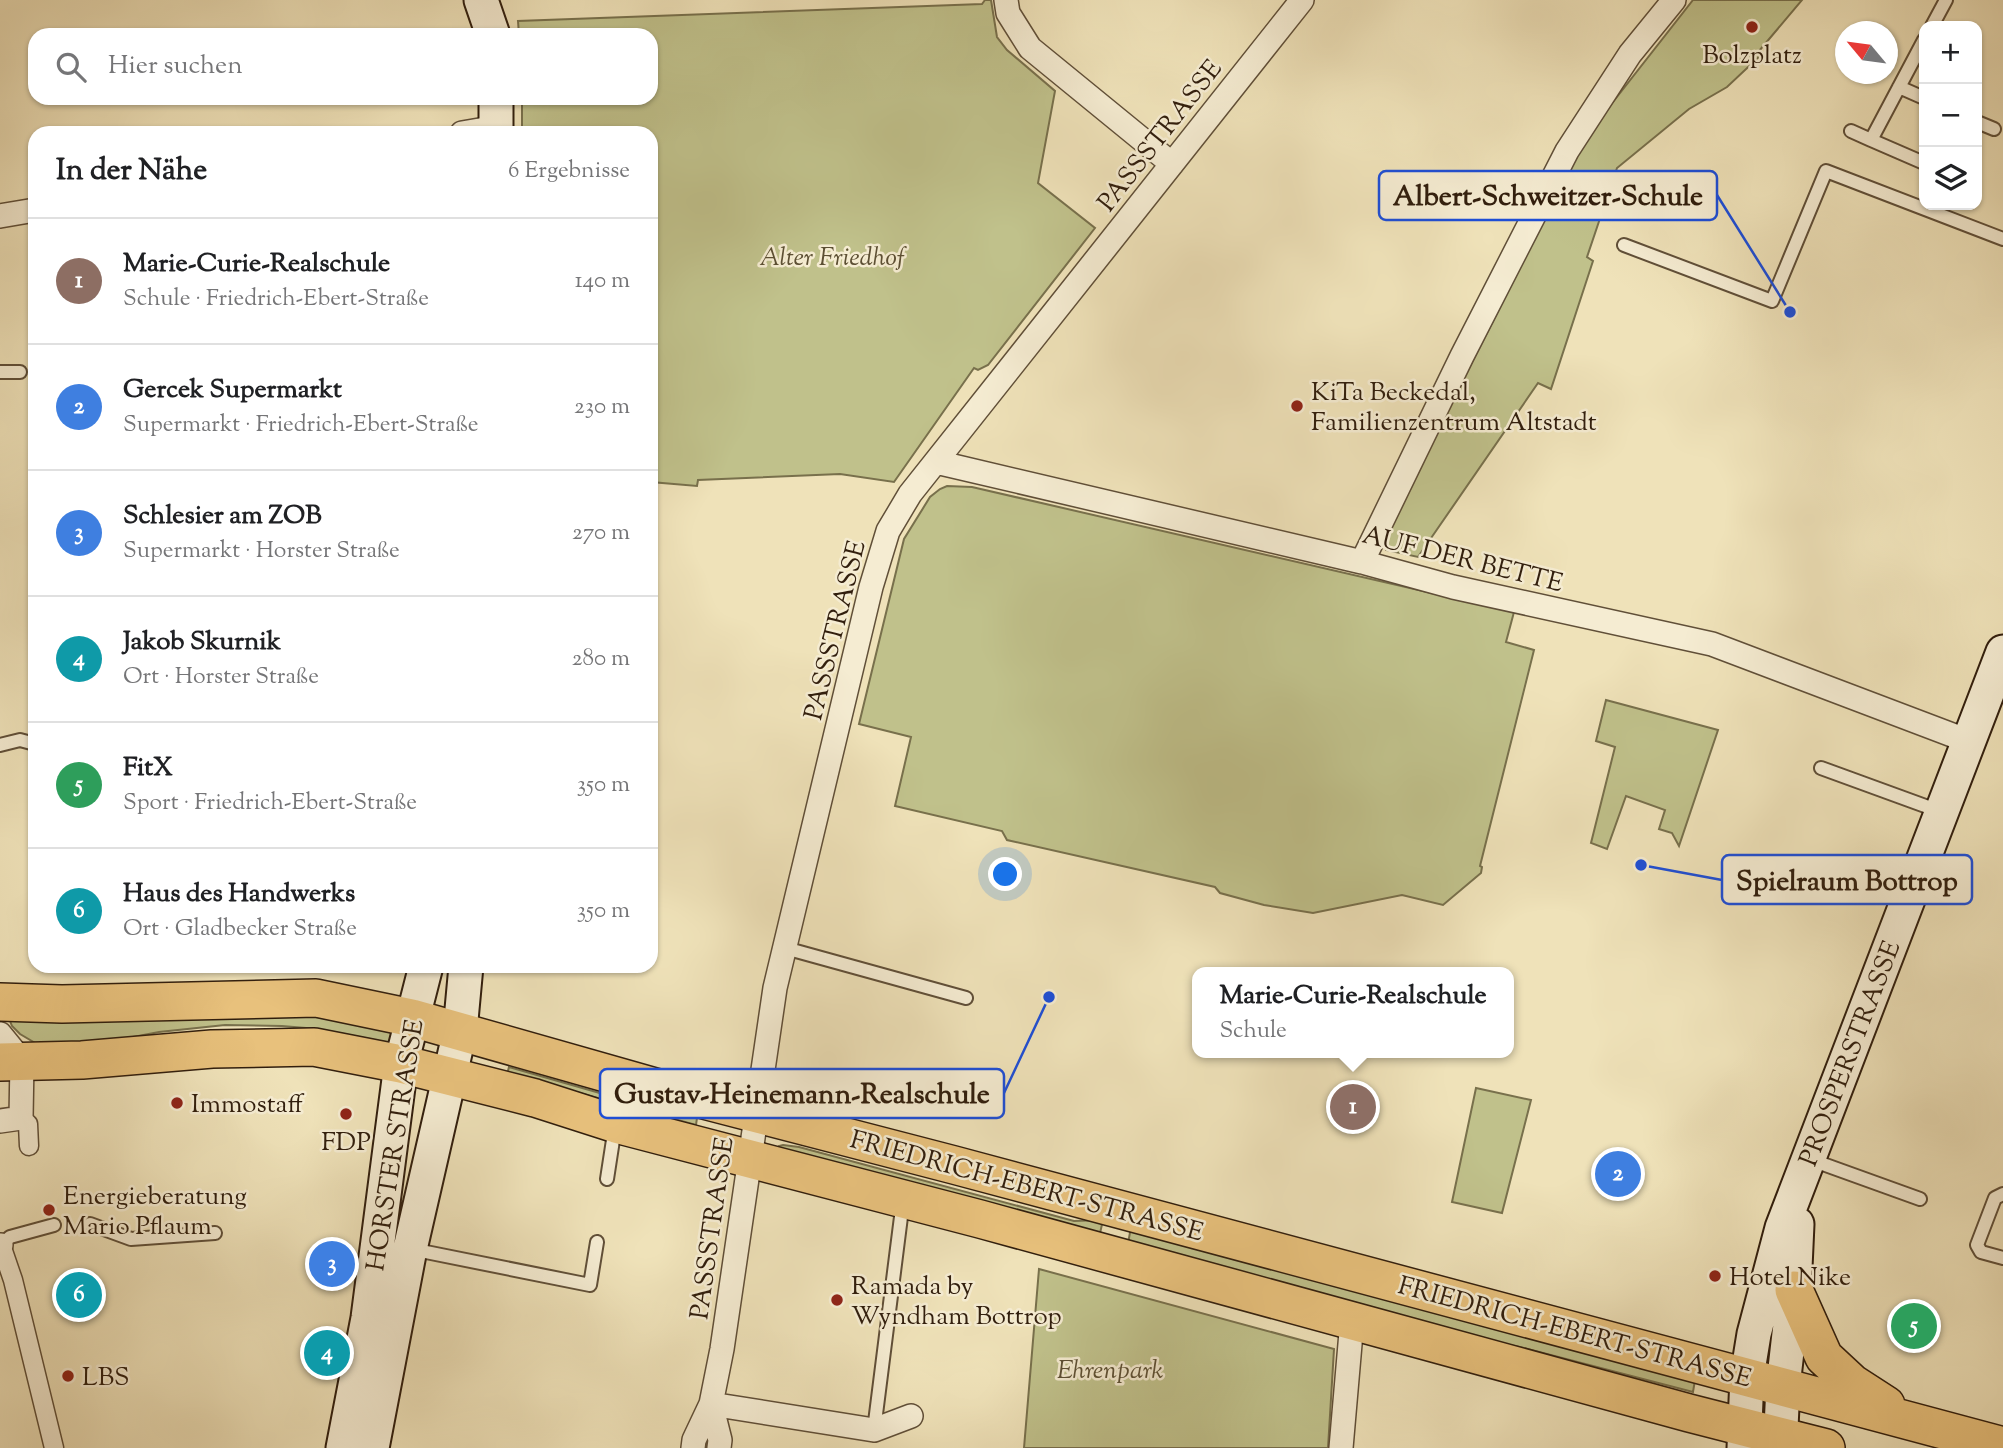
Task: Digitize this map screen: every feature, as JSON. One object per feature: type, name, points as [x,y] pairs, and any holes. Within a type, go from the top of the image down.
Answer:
[{"type":"main road","points":[[481,0],[491,28]]},
{"type":"main road","name":"PROSPERSTRASSE","points":[[1744,1438],[1747,1377],[1754,1334],[1779,1238],[2003,652]]},
{"type":"main road","name":"HORSTER STRASSE","points":[[343,1448],[368,1318],[401,1064],[424,973]]},
{"type":"main road","name":"HORSTER STRASSE","points":[[372,1448],[410,1249],[460,1031],[465,973]]},
{"type":"main road","name":"FRIEDRICH-EBERT-STRASSE","points":[[0,1002],[62,1004],[316,998],[412,1018],[755,1114],[2003,1446]]},
{"type":"main road","name":"FRIEDRICH-EBERT-STRASSE","points":[[7,1052],[82,1060],[212,1049],[314,1047],[401,1064],[535,1098],[616,1124],[1352,1321],[1744,1438],[1826,1448]]},
{"type":"main road","name":"PROSPERSTRASSE","points":[[1780,1442],[1794,1290],[1795,1248],[1805,1169]]},
{"type":"main road","points":[[1794,1290],[1824,1357],[1852,1383],[1910,1421]]},
{"type":"street","points":[[1006,0],[1007,13],[1031,48],[1172,164]]},
{"type":"street","name":"PASSSTRASSE","points":[[706,1447],[694,1440],[711,1404],[775,988],[871,587],[888,531],[898,512],[936,462],[1302,0]]},
{"type":"street","points":[[1363,562],[1462,356],[1567,151],[1630,54],[1674,0]]},
{"type":"street","points":[[479,126],[496,119]]},
{"type":"street","points":[[0,216],[28,211]]},
{"type":"street","name":"AUF DER BETTE","points":[[936,462],[1363,562],[1453,587],[1712,644],[1968,741]]},
{"type":"street","points":[[7,1052],[10,1119],[28,1124],[29,1146]]},
{"type":"street","points":[[1,1246],[13,1280],[54,1448]]},
{"type":"street","points":[[1341,1448],[1352,1321]]},
{"type":"street","points":[[711,1404],[874,1430],[911,1416]]},
{"type":"lane","points":[[1935,21],[1946,0]]},
{"type":"lane","points":[[1871,140],[1919,49]]},
{"type":"lane","points":[[1899,87],[1919,96]]},
{"type":"lane","points":[[1982,124],[1994,129]]},
{"type":"lane","points":[[1851,131],[1919,161]]},
{"type":"lane","points":[[1624,245],[1772,301],[1826,171],[2003,239]]},
{"type":"lane","points":[[0,372],[20,372]]},
{"type":"lane","points":[[0,745],[20,740],[28,742]]},
{"type":"lane","points":[[1821,768],[1942,812]]},
{"type":"lane","points":[[785,948],[966,998]]},
{"type":"lane","points":[[607,1179],[616,1124]]},
{"type":"lane","points":[[1805,1169],[1920,1199]]},
{"type":"lane","points":[[2003,1194],[1995,1199],[1977,1245],[1981,1252],[2003,1258]]},
{"type":"lane","points":[[874,1430],[903,1199]]},
{"type":"lane","points":[[90,1224],[131,1239],[215,1233]]},
{"type":"lane","points":[[1,1246],[10,1237],[54,1225]]},
{"type":"lane","name":"HORSTER STRASSE","points":[[410,1249],[590,1285],[597,1241]]},
{"type":"green space","name":"Alter Friedhof","points":[[985,0],[991,0],[997,37],[1007,50],[1055,91],[1038,183],[1095,228],[988,365],[978,370],[974,368],[894,482],[840,474],[698,480],[697,486],[658,483],[658,126],[522,126],[522,105],[658,105],[658,28],[518,28],[518,21],[982,4]]},
{"type":"green space","points":[[1693,0],[1802,0],[1759,51],[1762,54],[1727,87],[1689,109],[1617,168],[1587,257],[1593,261],[1551,389],[1538,383],[1418,557],[1386,550],[1385,535],[1573,162],[1602,116]]},
{"type":"green space","points":[[947,486],[972,487],[1514,612],[1506,642],[1534,650],[1480,866],[1481,873],[1443,905],[1402,895],[1313,913],[1264,905],[1220,893],[1215,887],[1007,840],[1002,831],[895,806],[911,737],[859,724],[904,539],[930,497]]},
{"type":"green space","points":[[1606,700],[1718,730],[1679,846],[1672,833],[1659,829],[1665,810],[1626,796],[1607,849],[1591,843],[1615,747],[1596,741]]},
{"type":"green space","points":[[307,1013],[389,1028],[396,1036],[390,1043],[318,1029],[225,1025],[159,1032],[102,1043],[37,1044],[20,1034],[10,1021],[14,1018]]},
{"type":"green space","points":[[509,1067],[645,1106],[698,1111],[696,1125],[565,1089],[505,1082]]},
{"type":"green space","points":[[1476,1088],[1531,1100],[1502,1213],[1452,1202]]},
{"type":"green space","points":[[779,1146],[799,1147],[1074,1221],[1103,1220],[1098,1242],[778,1154]]},
{"type":"green space","points":[[1131,1227],[1696,1374],[1693,1392],[1520,1347],[1456,1335],[1127,1249]]},
{"type":"green space","name":"Ehrenpark","points":[[1039,1269],[1334,1349],[1328,1448],[1024,1448]]},
{"type":"place","name":"Bolzplatz","points":[[1752,27]]},
{"type":"place","name":"Albert-Schweitzer-Schule","points":[[1790,312]]},
{"type":"place","name":"KiTa Beckedal, Familienzentrum Altstadt","points":[[1297,406]]},
{"type":"place","name":"Spielraum Bottrop","points":[[1641,865]]},
{"type":"place","name":"Gustav-Heinemann-Realschule","points":[[1049,997]]},
{"type":"place","name":"Immostaff","points":[[177,1103]]},
{"type":"place","name":"Marie-Curie-Realschule","points":[[1353,1107]]},
{"type":"place","name":"FDP","points":[[346,1114]]},
{"type":"place","name":"Gercek Supermarkt","points":[[1618,1174]]},
{"type":"place","name":"Energieberatung Mario Pflaum","points":[[49,1210]]},
{"type":"place","name":"Schlesier am ZOB","points":[[332,1264]]},
{"type":"place","name":"Hotel Nike","points":[[1715,1276]]},
{"type":"place","name":"Haus des Handwerks","points":[[79,1295]]},
{"type":"place","name":"Ramada by Wyndham Bottrop","points":[[837,1300]]},
{"type":"place","name":"FitX","points":[[1914,1326]]},
{"type":"place","name":"Jakob Skurnik","points":[[327,1353]]},
{"type":"place","name":"LBS","points":[[68,1376]]}]
